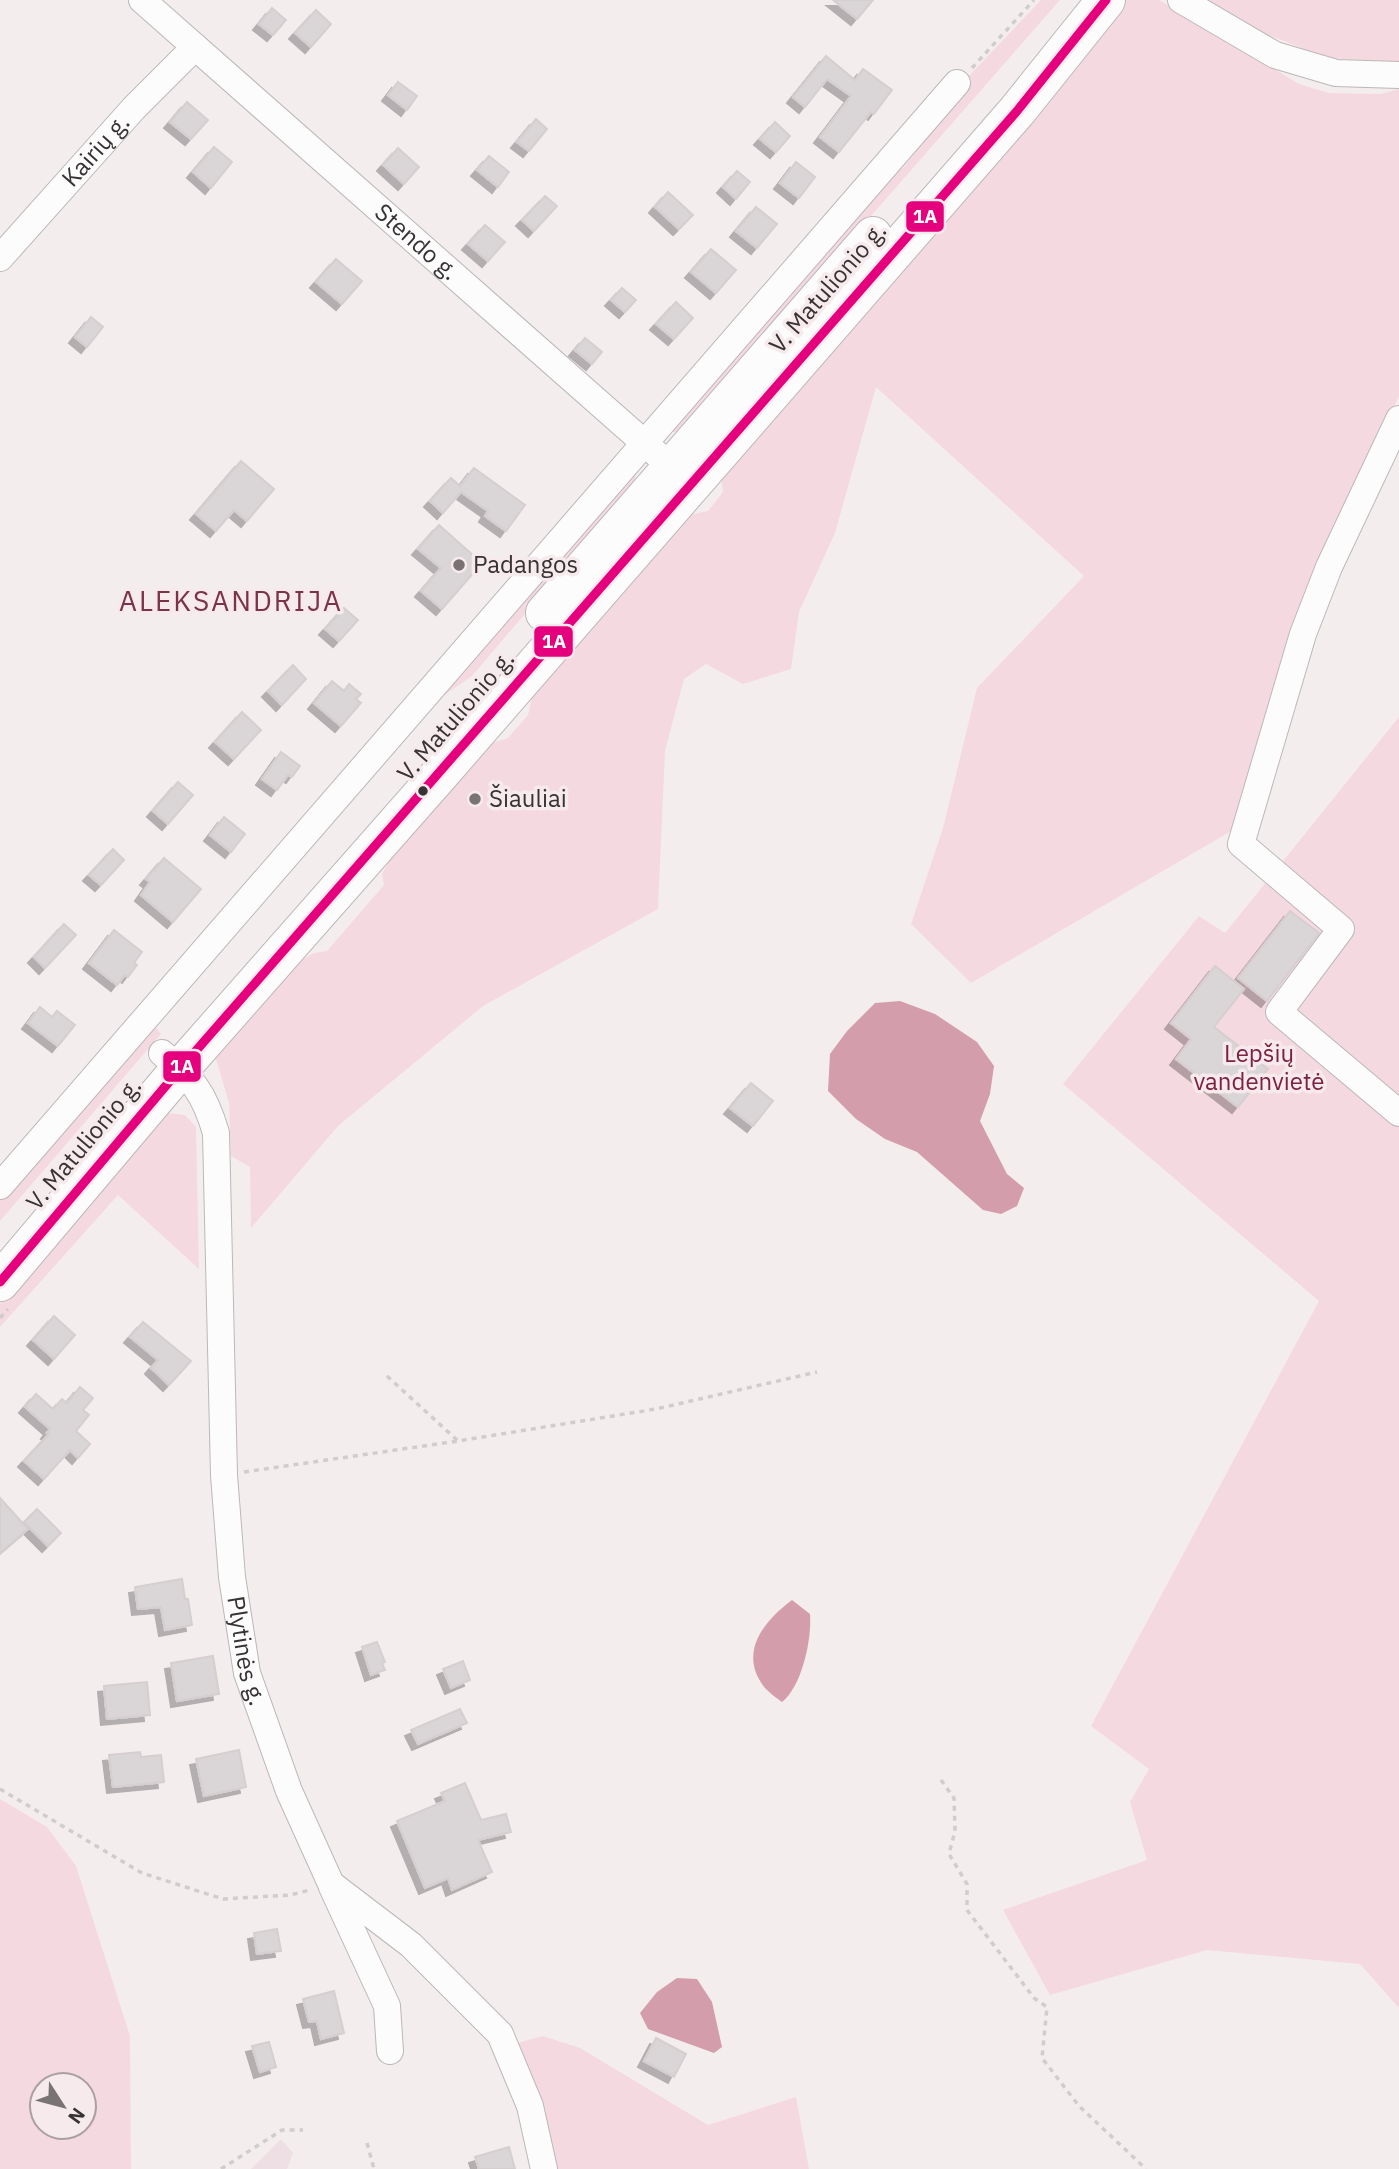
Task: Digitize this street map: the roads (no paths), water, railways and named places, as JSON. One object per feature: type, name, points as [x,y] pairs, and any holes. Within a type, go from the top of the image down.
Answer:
[{"type":"highway","name":"V. Matulionio g.","points":[[0,1282],[171,1061],[669,465],[1078,0]]},
{"type":"highway","name":"V. Matulionio g.","points":[[669,465],[1017,111],[1106,0]]},
{"type":"highway","name":"V. Matulionio g.","points":[[0,1242],[171,1061]]},
{"type":"street","name":"Stendo g.","points":[[142,0],[669,465]]},
{"type":"street","points":[[1181,0],[1275,55],[1336,74],[1399,75]]},
{"type":"street","name":"Kairių g.","points":[[0,258],[134,108],[195,47]]},
{"type":"street","points":[[0,1186],[669,465],[957,83]]},
{"type":"street","points":[[1399,419],[1329,567],[1303,634],[1241,845],[1342,929],[1279,1012],[1399,1113]]},
{"type":"street","name":"Plytinės g.","points":[[171,1061],[200,1091],[216,1133],[224,1475],[232,1577],[247,1673],[289,1791],[331,1884],[411,1945],[500,2034],[530,2106],[544,2169]]},
{"type":"street","points":[[331,1884],[387,2007],[390,2051]]},
{"type":"place","name":"Padangos","points":[[459,565]]},
{"type":"place","name":"Šiauliai","points":[[475,799]]},
{"type":"district","name":"ALEKSANDRIJA","points":[[231,601]]},
{"type":"park label","name":"Lepšių vandenvietė","points":[[1259,1068]]}]
